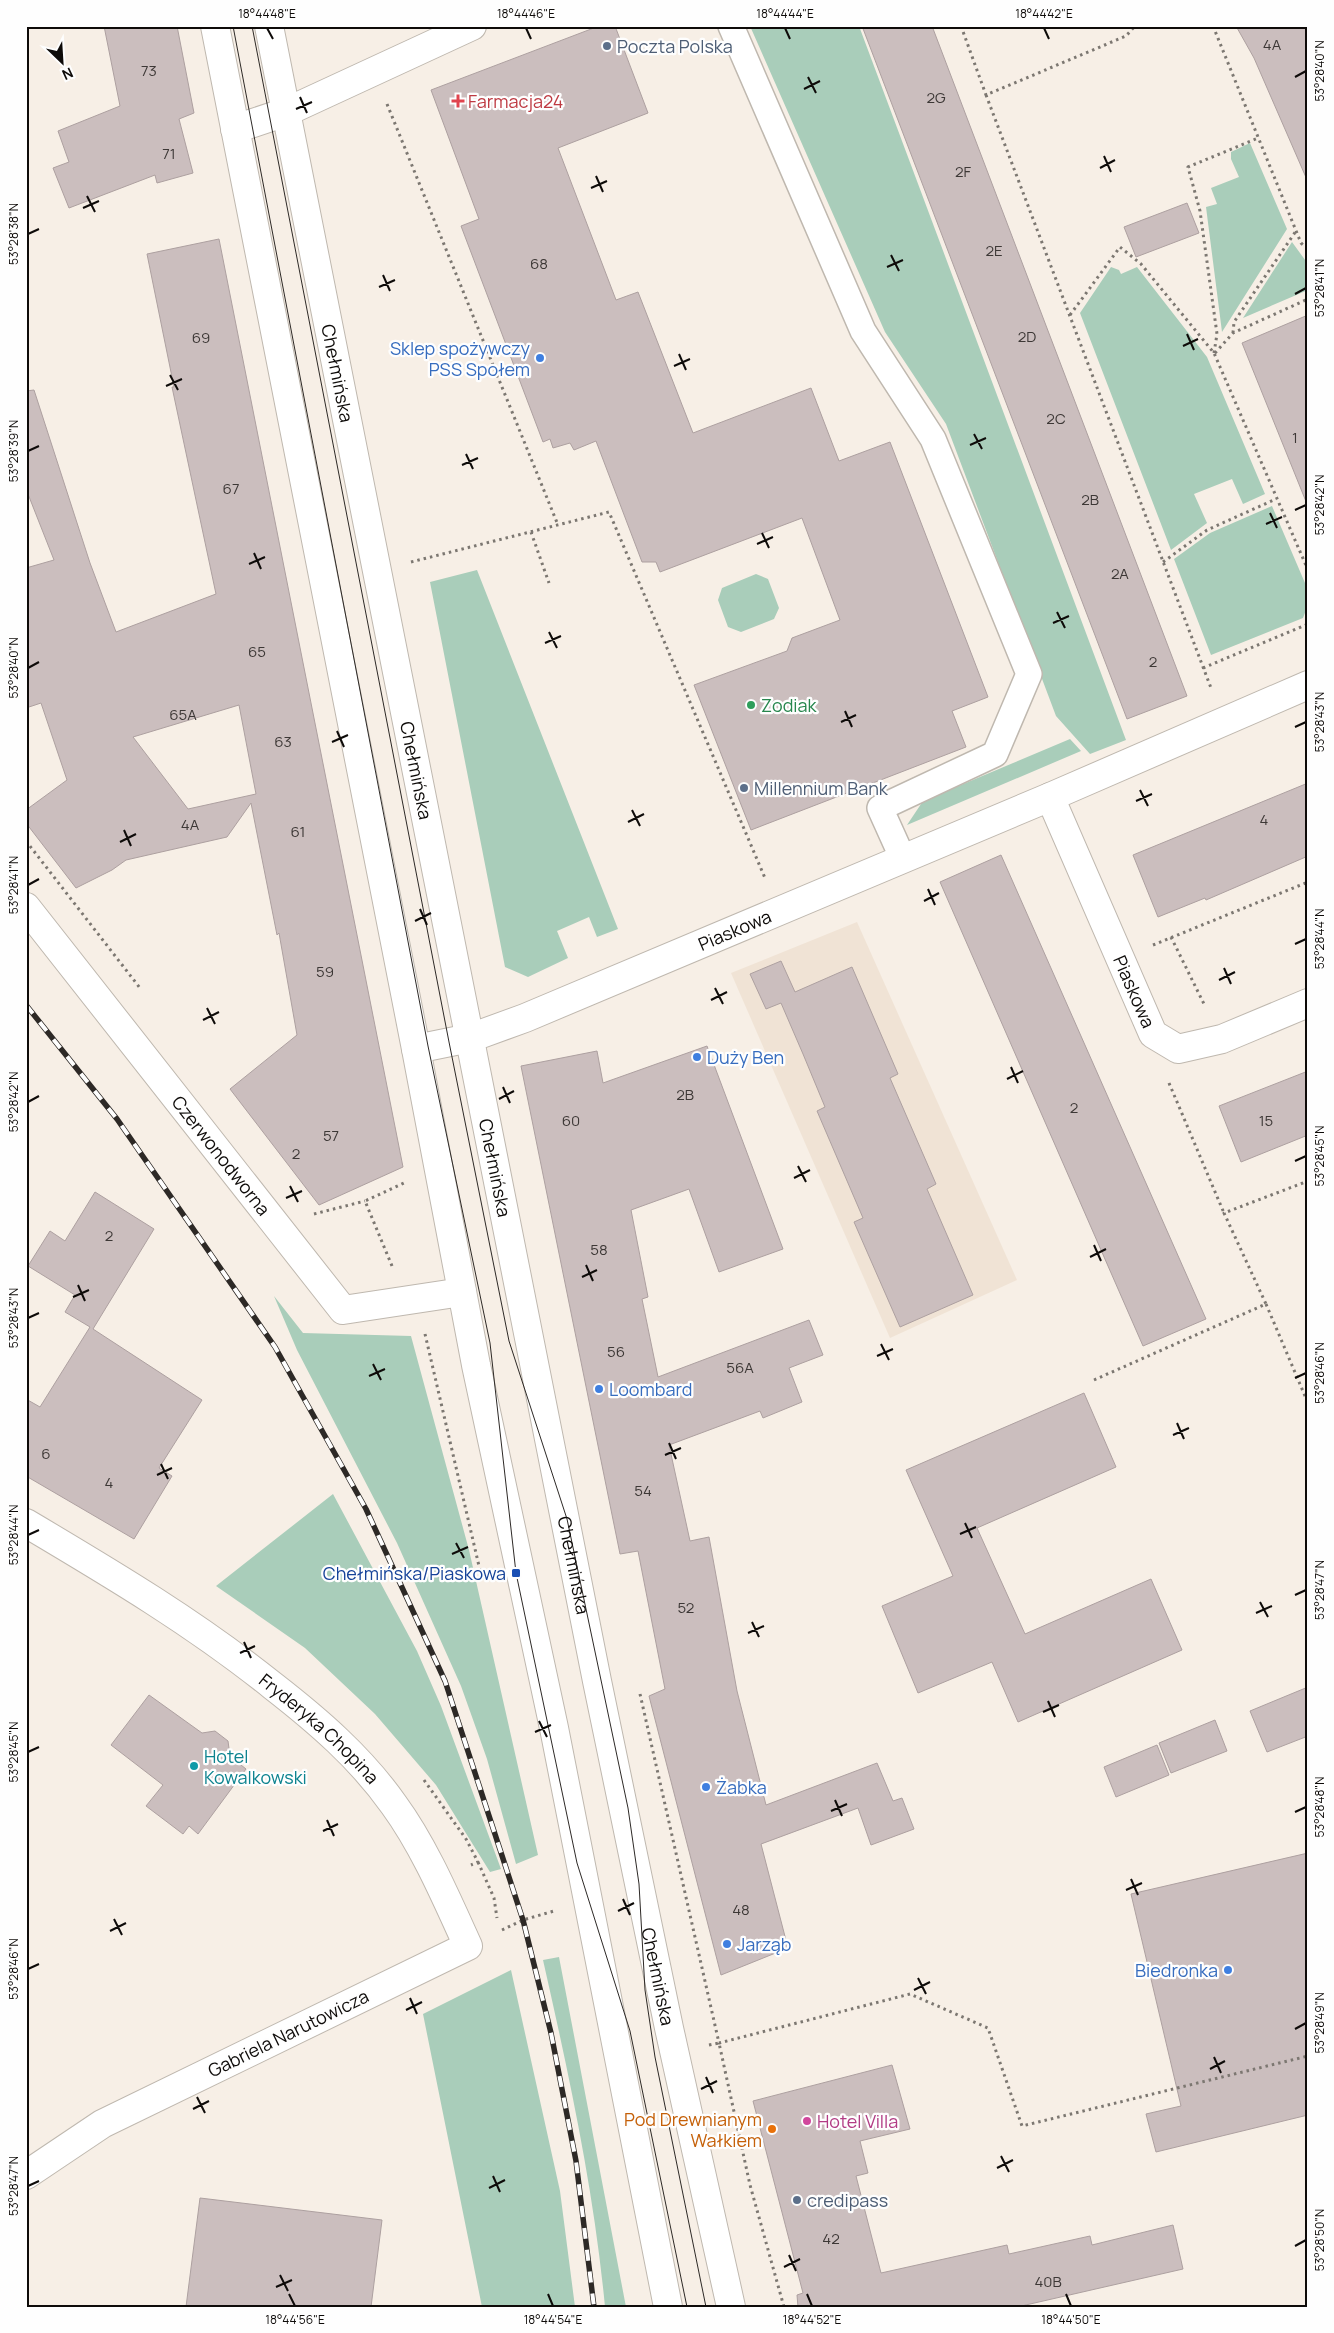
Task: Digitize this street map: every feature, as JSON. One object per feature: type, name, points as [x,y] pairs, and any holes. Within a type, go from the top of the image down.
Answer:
[{"type":"main road","points":[[215,26],[462,1292],[554,1728],[668,2307]]},
{"type":"main road","name":"Chełmińska","points":[[269,26],[637,1874],[731,2307]]},
{"type":"main road","points":[[235,129],[286,112],[472,26]]},
{"type":"main road","name":"Piaskowa","points":[[416,1049],[470,1038],[525,1018],[1050,797],[1308,685]]},
{"type":"main road","name":"Piaskowa","points":[[1050,797],[1153,1034],[1178,1049]]},
{"type":"main road","name":"Czerwonodworna","points":[[26,907],[343,1310],[462,1292]]},
{"type":"main road","points":[[1178,1049],[1222,1039],[1308,1003]]},
{"type":"main road","name":"Fryderyka Chopina","points":[[26,1524],[131,1585],[232,1652],[321,1723],[366,1770],[395,1806],[438,1882],[468,1946]]},
{"type":"main road","name":"Gabriela Narutowicza","points":[[26,2175],[102,2124],[468,1946]]},
{"type":"lane","points":[[731,26],[863,330],[933,438],[1029,674],[995,754],[880,808],[903,859]]},
{"type":"path","points":[[961,26],[1204,668],[1308,624]]},
{"type":"path","points":[[986,95],[1126,36],[1136,26]]},
{"type":"path","points":[[1213,26],[1301,243],[1308,249]]},
{"type":"path","points":[[386,100],[558,525]]},
{"type":"path","points":[[1214,353],[1217,334],[1200,211],[1188,166],[1258,138]]},
{"type":"path","points":[[1233,333],[1234,322],[1296,231]]},
{"type":"path","points":[[1070,315],[1120,247],[1141,264],[1214,353],[1308,570]]},
{"type":"path","points":[[1214,353],[1233,333],[1308,299]]},
{"type":"path","points":[[1163,562],[1207,530],[1276,499]]},
{"type":"path","points":[[411,562],[609,512],[779,912]]},
{"type":"path","points":[[531,532],[549,583]]},
{"type":"path","points":[[26,841],[140,989]]},
{"type":"path","points":[[1149,936],[1153,945],[1308,882]]},
{"type":"path","points":[[1171,938],[1222,1039]]},
{"type":"path","points":[[1178,1049],[1166,1076],[1308,1403]]},
{"type":"path","points":[[1224,1213],[1308,1181]]},
{"type":"path","points":[[308,1207],[314,1214],[364,1201]]},
{"type":"path","points":[[1094,1380],[1266,1304]]},
{"type":"path","points":[[468,1946],[523,1920],[560,1909]]},
{"type":"path","points":[[719,2043],[910,1994],[988,2028],[1022,2126],[1308,2056]]},
{"type":"shaded area","points":[[857,922],[1017,1280],[890,1338],[731,973]]},
{"type":"green space","points":[[750,26],[859,26],[1126,740],[1090,754],[1056,716],[946,424],[885,332]]},
{"type":"green space","points":[[1250,143],[1287,229],[1222,332],[1206,207],[1217,204],[1211,188],[1239,177],[1231,159],[1231,152]]},
{"type":"green space","points":[[1292,242],[1308,264],[1308,290],[1243,318]]},
{"type":"green space","points":[[1111,267],[1119,270],[1121,274],[1137,267],[1207,357],[1265,494],[1243,504],[1232,479],[1194,494],[1207,523],[1171,550],[1080,313]]},
{"type":"green space","points":[[1272,506],[1308,590],[1308,605],[1303,618],[1211,655],[1174,559],[1210,533]]},
{"type":"green space","points":[[477,570],[618,929],[597,937],[589,917],[557,931],[568,958],[528,977],[505,967],[430,582]]},
{"type":"green space","points":[[756,574],[768,579],[779,608],[774,619],[741,632],[728,627],[718,600],[722,588]]},
{"type":"green space","points":[[1070,739],[1081,751],[907,825],[923,801]]},
{"type":"green space","points":[[274,1296],[303,1333],[411,1336],[469,1550],[538,1855],[516,1864],[487,1759],[461,1686],[397,1543],[297,1350]]},
{"type":"green space","points":[[333,1494],[417,1651],[441,1706],[501,1869],[490,1872],[436,1785],[375,1714],[305,1648],[216,1586]]},
{"type":"green space","points":[[559,1957],[626,2307],[605,2307],[587,2176],[571,2089],[543,1960]]},
{"type":"green space","points":[[511,1970],[560,2191],[575,2307],[482,2307],[423,2014]]},
{"type":"building","points":[[104,26],[177,26],[194,113],[179,119],[193,173],[157,183],[155,175],[69,208],[53,168],[69,162],[58,131],[120,106]]},
{"type":"building","points":[[599,26],[615,26],[648,113],[558,148],[616,300],[638,292],[693,433],[811,388],[839,461],[890,442],[988,697],[952,711],[966,747],[751,830],[694,685],[787,651],[792,638],[840,620],[802,518],[660,572],[656,562],[642,562],[596,441],[574,450],[570,443],[553,448],[550,439],[543,442],[461,226],[479,219],[431,90]]},
{"type":"building","points":[[862,26],[932,26],[1187,696],[1127,719]]},
{"type":"building","points":[[1236,26],[1308,26],[1308,182],[1254,58]]},
{"type":"building","points":[[1187,203],[1199,233],[1136,257],[1124,227]]},
{"type":"building","points":[[219,239],[403,1167],[319,1205],[230,1089],[297,1035],[279,933],[277,935],[251,803],[227,837],[126,860],[112,870],[76,888],[26,823],[26,810],[67,780],[41,703],[26,708],[26,568],[54,560],[26,489],[26,391],[34,390],[90,563],[116,632],[216,594],[172,387],[174,387],[147,254]],"holes":[[[239,705],[256,794],[188,809],[133,737]]]},
{"type":"building","points":[[1308,315],[1308,503],[1307,504],[1242,343]]},
{"type":"building","points":[[1308,783],[1308,856],[1206,900],[1205,898],[1158,917],[1133,855]]},
{"type":"building","points":[[1001,855],[1206,1319],[1143,1346],[940,882]]},
{"type":"building","points":[[781,961],[795,992],[852,967],[898,1074],[890,1078],[936,1184],[927,1189],[973,1295],[900,1327],[854,1222],[863,1218],[817,1111],[825,1107],[803,1054],[781,1003],[766,1009],[750,974]]},
{"type":"building","points":[[707,1046],[783,1249],[719,1272],[689,1189],[631,1210],[648,1297],[642,1299],[658,1377],[809,1320],[823,1355],[789,1368],[802,1402],[763,1418],[760,1411],[669,1445],[690,1541],[709,1537],[737,1691],[766,1805],[877,1763],[893,1801],[902,1798],[914,1829],[871,1845],[858,1808],[761,1844],[788,1948],[721,1975],[649,1696],[665,1689],[638,1551],[620,1554],[521,1066],[597,1051],[603,1083]]},
{"type":"building","points":[[1308,1071],[1308,1135],[1241,1162],[1219,1106]]},
{"type":"building","points":[[95,1192],[154,1229],[93,1329],[202,1400],[159,1468],[172,1476],[134,1539],[26,1476],[26,1399],[40,1407],[90,1327],[65,1312],[75,1295],[28,1266],[50,1231],[65,1241]]},
{"type":"building","points":[[1084,1393],[1116,1467],[977,1528],[1025,1634],[1151,1579],[1182,1650],[1018,1722],[992,1662],[918,1693],[882,1606],[953,1576],[906,1470]]},
{"type":"building","points":[[1308,1687],[1308,1736],[1267,1752],[1250,1711]]},
{"type":"building","name":"Hotel Kowalkowski","points":[[149,1695],[202,1733],[215,1731],[228,1741],[230,1756],[246,1769],[198,1834],[189,1826],[183,1834],[146,1806],[163,1785],[111,1745]]},
{"type":"building","points":[[1215,1720],[1227,1751],[1171,1773],[1159,1743]]},
{"type":"building","points":[[1157,1745],[1169,1775],[1116,1797],[1104,1767]]},
{"type":"building","name":"Biedronka","points":[[1308,1853],[1308,2115],[1156,2152],[1146,2114],[1181,2106],[1131,1894]]},
{"type":"building","points":[[892,2065],[910,2129],[860,2141],[868,2173],[856,2176],[881,2273],[1007,2245],[1009,2254],[1090,2236],[1092,2245],[1173,2225],[1183,2269],[1017,2307],[798,2307],[797,2295],[803,2293],[753,2101]]},
{"type":"building","points":[[200,2198],[382,2220],[371,2307],[186,2307]]},
{"type":"tram line","points":[[233,26],[428,1046],[490,1343],[516,1573],[577,1863],[630,2031],[687,2307]]},
{"type":"tram line","points":[[252,26],[449,1042],[509,1341],[567,1519],[628,1808],[639,1884],[645,1990],[655,2057],[706,2307]]},
{"type":"railway","points":[[26,1005],[117,1119],[275,1347],[366,1509],[445,1681],[523,1920],[551,2033],[576,2161],[594,2307]]},
{"type":"place","name":"Poczta Polska","points":[[607,46]]},
{"type":"place","name":"Farmacja24","points":[[458,101]]},
{"type":"place","name":"Sklep spożywczy PSS Społem","points":[[540,358]]},
{"type":"place","name":"Zodiak","points":[[751,705]]},
{"type":"place","name":"Millennium Bank","points":[[744,788]]},
{"type":"place","name":"Duży Ben","points":[[697,1057]]},
{"type":"place","name":"Loombard","points":[[599,1389]]},
{"type":"place","name":"Chełmińska/Piaskowa","points":[[516,1573]]},
{"type":"place","name":"Hotel Kowalkowski","points":[[194,1766]]},
{"type":"place","name":"Żabka","points":[[706,1787]]},
{"type":"place","name":"Jarząb","points":[[727,1944]]},
{"type":"place","name":"Biedronka","points":[[1228,1970]]},
{"type":"place","name":"Hotel Villa","points":[[807,2121]]},
{"type":"place","name":"Pod Drewnianym Wałkiem","points":[[772,2129]]},
{"type":"place","name":"credipass","points":[[797,2200]]}]
